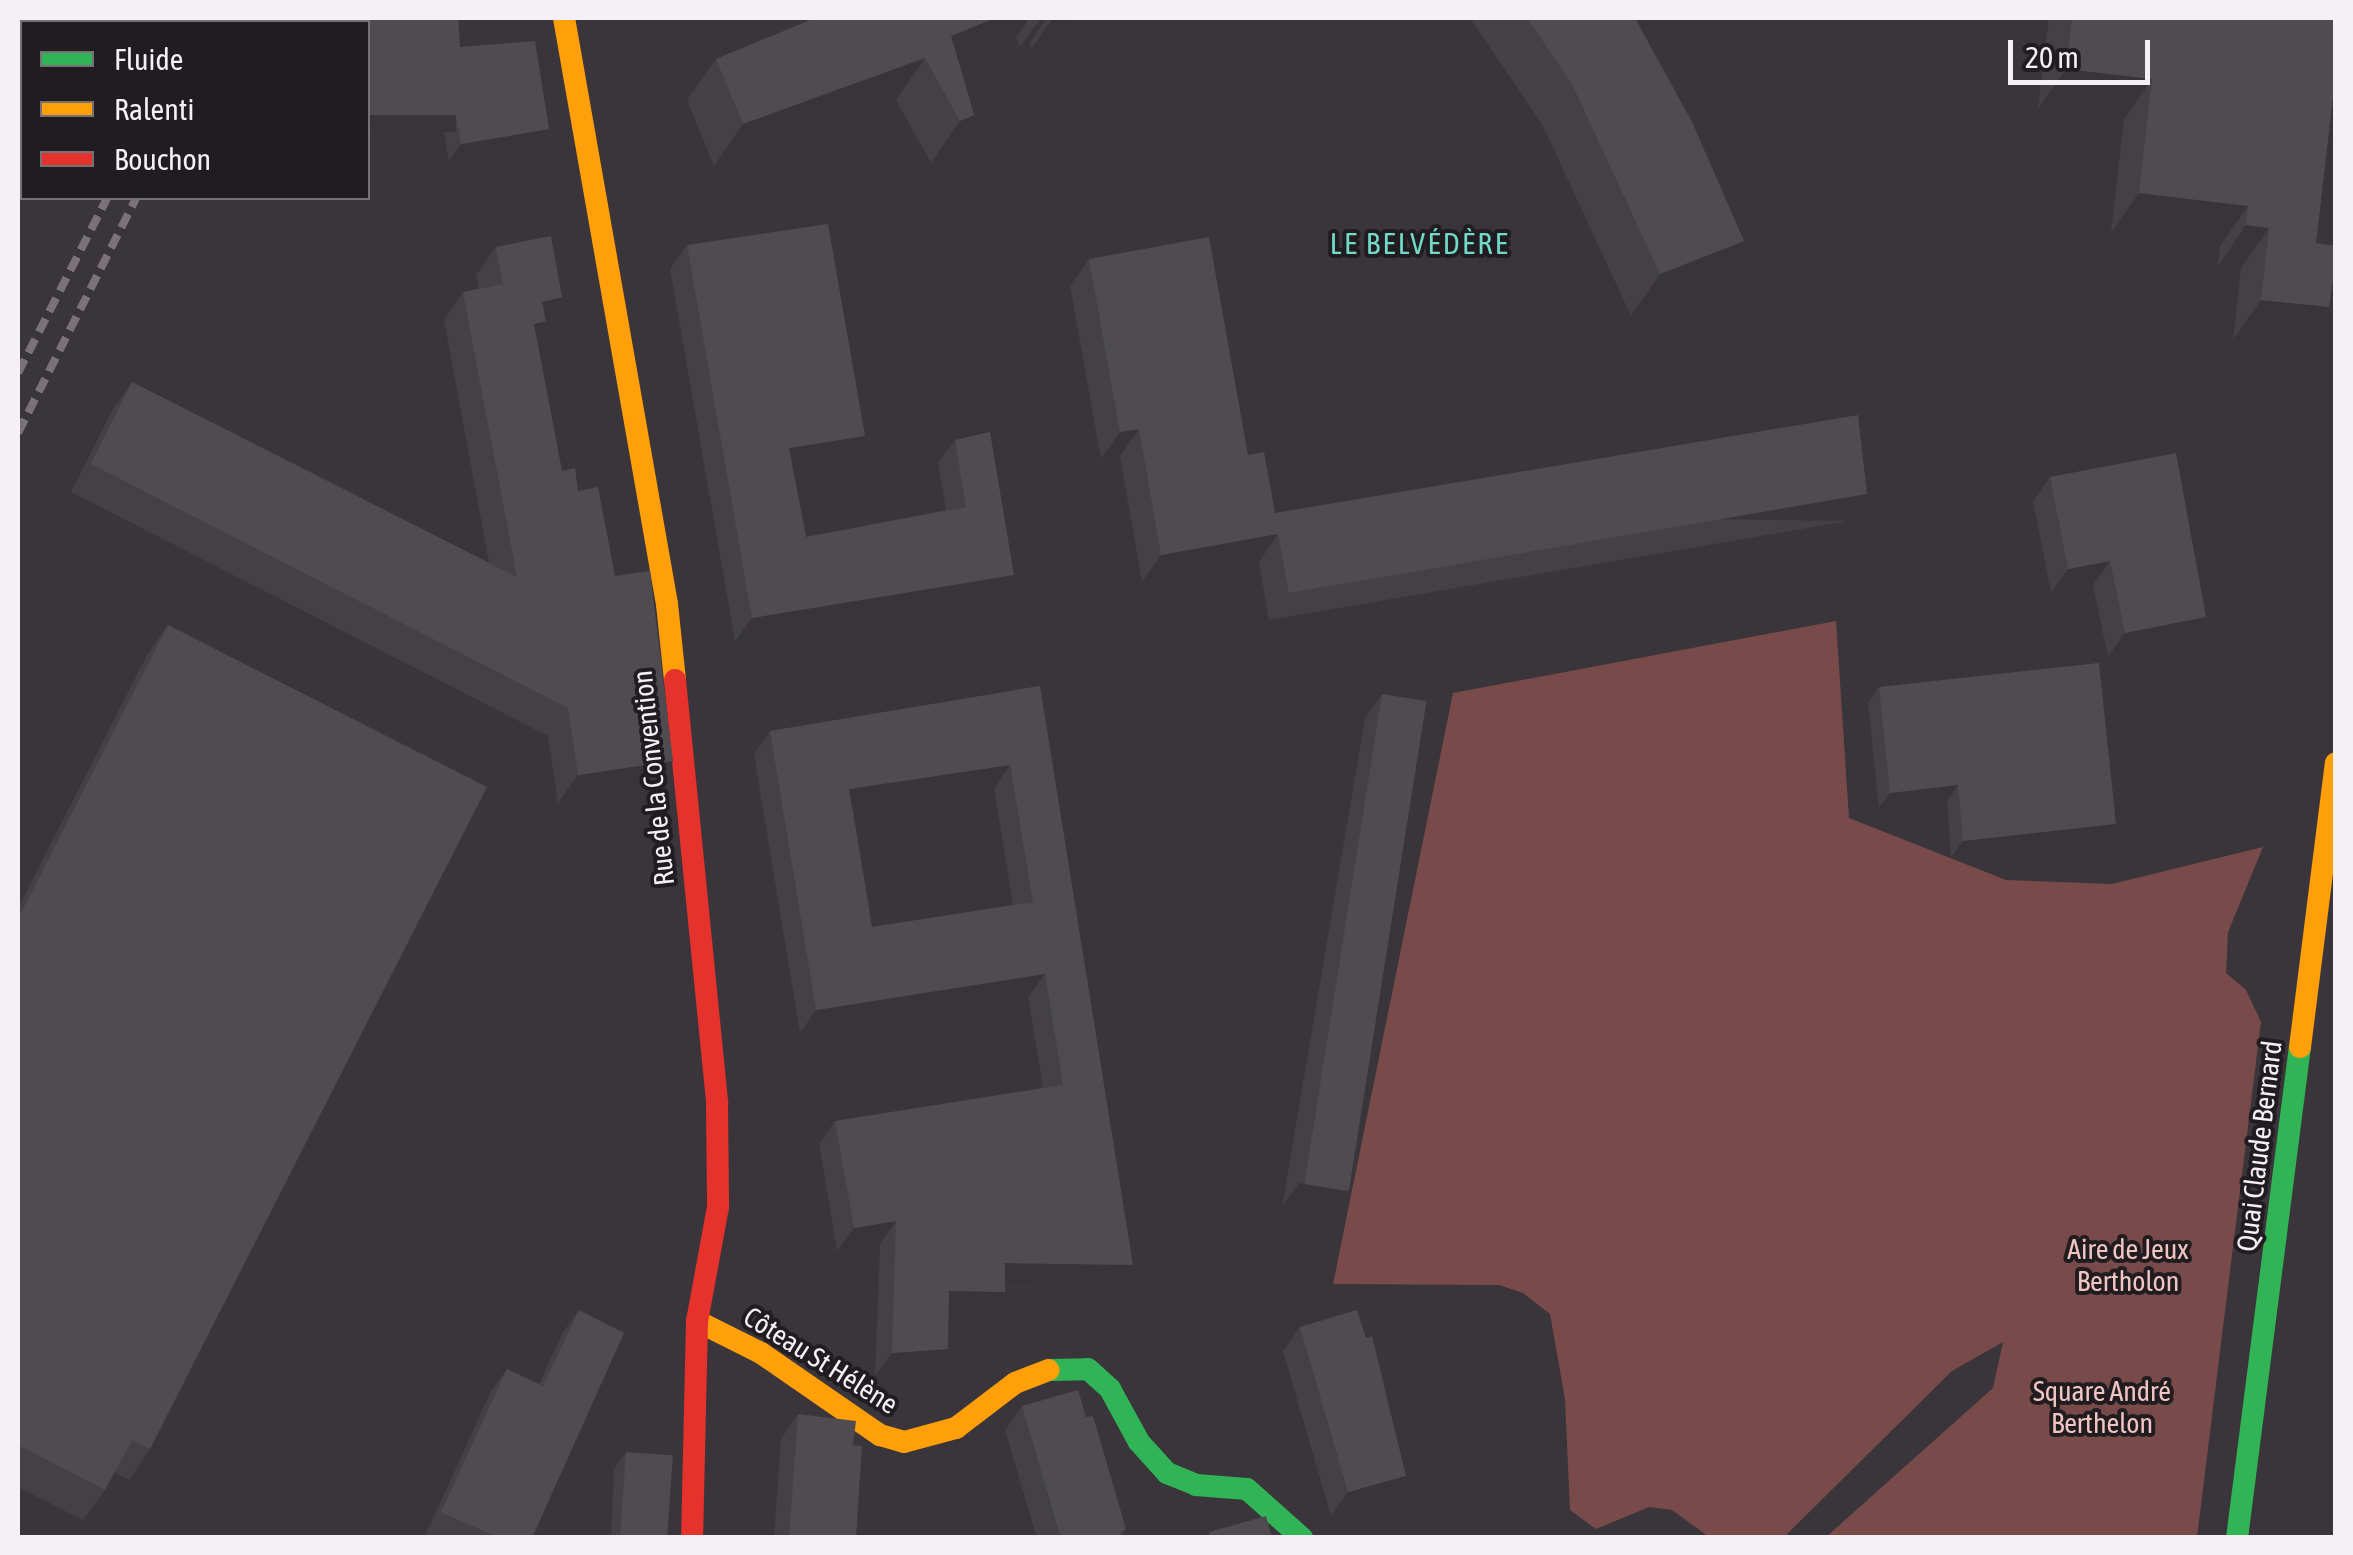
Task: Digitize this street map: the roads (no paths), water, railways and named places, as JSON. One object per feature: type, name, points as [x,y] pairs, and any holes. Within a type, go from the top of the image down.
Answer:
[{"type":"street","name":"Rue de la Convention","points":[[564,18],[666,604],[717,1104],[718,1207],[697,1321],[692,1538]]},
{"type":"street","name":"Quai Claude Bernard","points":[[2237,1538],[2336,762]]},
{"type":"street","name":"Côteau St Hélène","points":[[697,1321],[761,1352],[880,1436],[904,1442],[956,1428],[1015,1383],[1053,1368],[1088,1369],[1110,1389],[1140,1442],[1167,1474],[1196,1485],[1247,1490],[1302,1538]]},
{"type":"railway","points":[[18,373],[106,200]]},
{"type":"railway","points":[[18,433],[135,200]]},
{"type":"district","name":"LE BELVÉDÈRE","points":[[1420,243]]},
{"type":"park label","name":"Aire de Jeux Bertholon","points":[[2128,1265]]},
{"type":"park label","name":"Square André Berthelon","points":[[2102,1407]]}]
